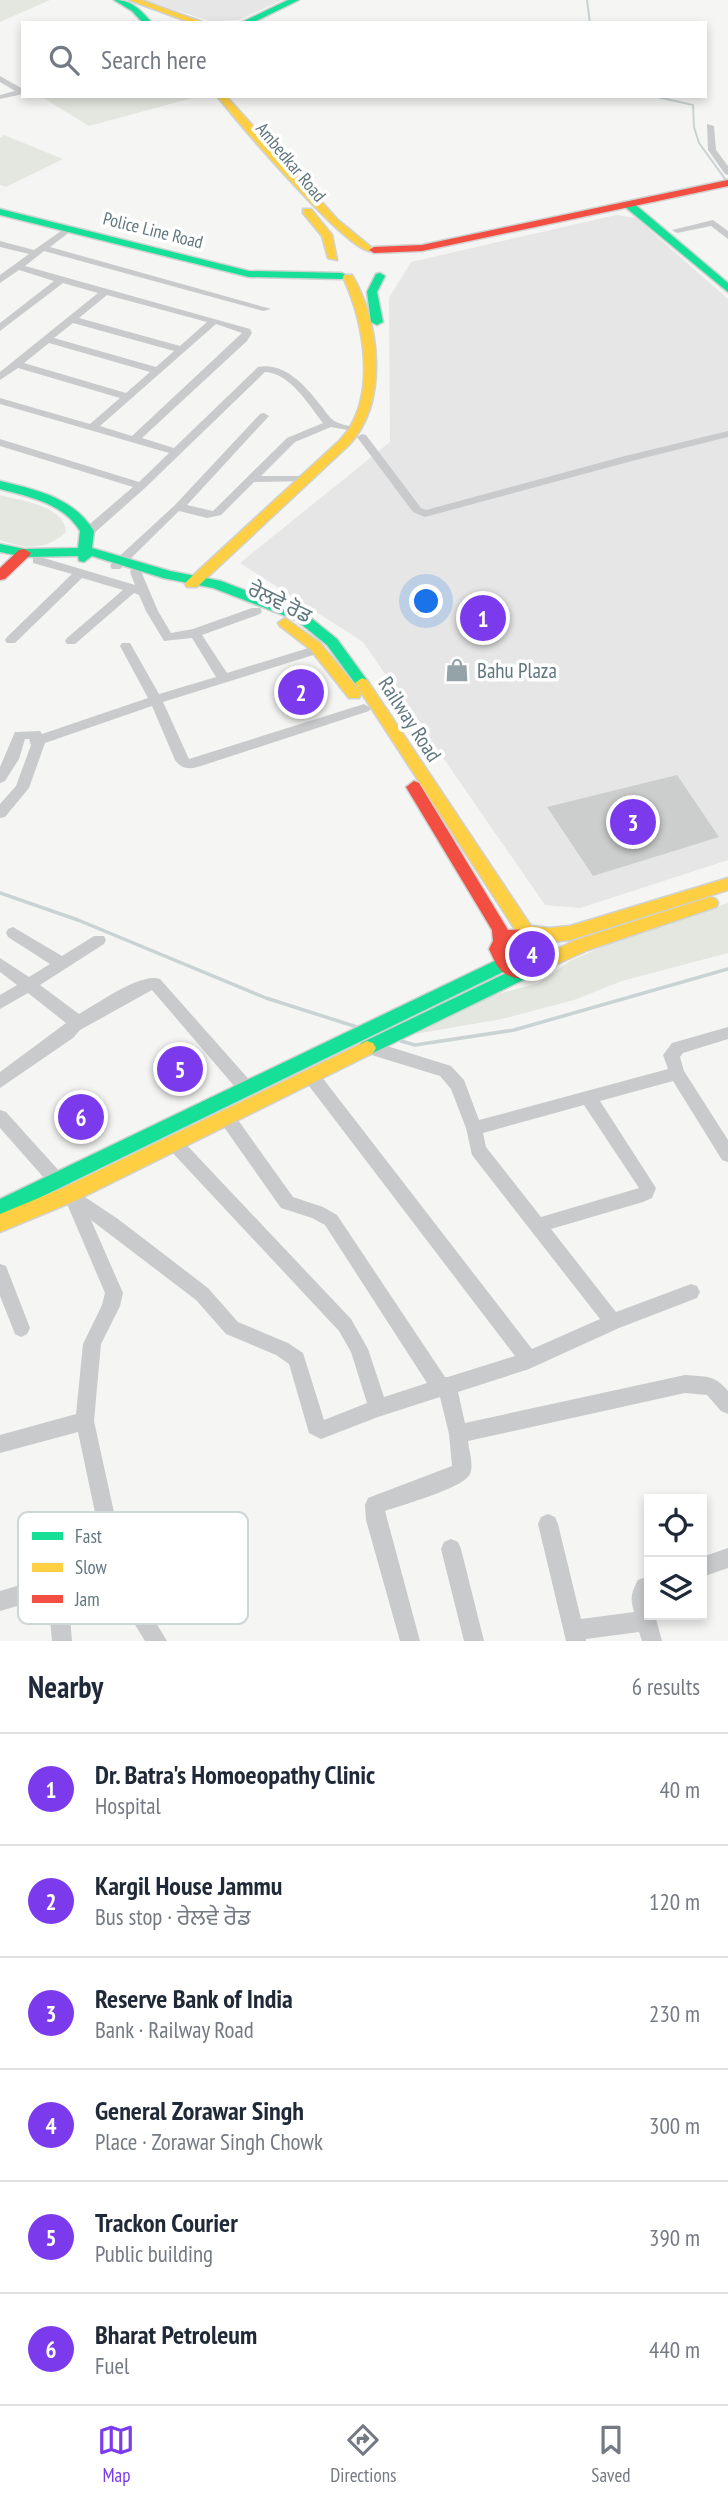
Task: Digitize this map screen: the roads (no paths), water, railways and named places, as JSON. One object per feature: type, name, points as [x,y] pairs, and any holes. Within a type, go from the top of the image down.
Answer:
[{"type":"main road","points":[[125,0],[146,21]]},
{"type":"main road","points":[[125,0],[194,21]]},
{"type":"main road","points":[[248,21],[295,0]]},
{"type":"main road","points":[[261,21],[305,0]]},
{"type":"main road","name":"Ambedkar Road","points":[[213,98],[327,235],[333,270],[345,277],[363,311],[369,337],[359,434]]},
{"type":"main road","points":[[222,98],[334,222],[371,250],[387,256],[386,271]]},
{"type":"main road","points":[[216,583],[359,434],[373,412],[380,334],[373,292],[386,271],[404,258],[422,252],[644,207],[725,184]]},
{"type":"main road","points":[[297,275],[344,252],[422,248],[644,207],[677,230],[728,275]]},
{"type":"main road","points":[[644,207],[728,289]]},
{"type":"main road","name":"Police Line Road","points":[[0,212],[249,274],[369,279],[386,271]]},
{"type":"main road","points":[[119,563],[137,584],[193,583],[230,552],[306,478],[359,434]]},
{"type":"main road","points":[[0,485],[65,506],[86,528],[78,558]]},
{"type":"main road","points":[[0,576],[17,554]]},
{"type":"main road","name":"Railway Road","points":[[17,554],[119,563],[193,583],[216,583],[301,617],[332,642],[526,932]]},
{"type":"main road","name":"ਰੇਲਵੇ ਰੋਡ","points":[[216,583],[256,611],[302,633],[319,649],[364,708],[500,929],[501,941]]},
{"type":"main road","points":[[503,964],[498,949],[501,941],[510,934],[526,932],[549,936],[570,933],[728,884]]},
{"type":"main road","points":[[0,1223],[175,1144],[523,972],[540,969],[548,961],[582,945],[728,897]]},
{"type":"main road","points":[[526,932],[547,945],[548,961]]},
{"type":"main road","points":[[0,1208],[67,1191],[247,1089],[503,964],[523,972]]},
{"type":"street","points":[[0,78],[21,91]]},
{"type":"street","points":[[0,97],[21,92]]},
{"type":"street","points":[[710,126],[712,150],[725,184]]},
{"type":"street","points":[[677,230],[713,223],[728,236]]},
{"type":"street","points":[[2,277],[68,229]]},
{"type":"street","points":[[0,244],[40,251],[266,309]]},
{"type":"street","points":[[17,267],[245,329],[246,335],[133,441]]},
{"type":"street","points":[[0,328],[61,280]]},
{"type":"street","points":[[0,377],[105,292]]},
{"type":"street","points":[[72,319],[183,350]]},
{"type":"street","points":[[92,428],[214,321]]},
{"type":"street","points":[[47,339],[159,371]]},
{"type":"street","points":[[17,364],[129,397]]},
{"type":"street","points":[[86,528],[141,486],[266,368],[282,372],[330,424],[359,434],[418,510],[425,514],[629,457],[728,434]]},
{"type":"street","points":[[0,401],[177,452]]},
{"type":"street","points":[[119,563],[178,507],[264,416]]},
{"type":"street","points":[[178,507],[214,514],[285,444],[300,435],[330,424]]},
{"type":"street","points":[[0,442],[141,486]]},
{"type":"street","points":[[251,479],[306,478]]},
{"type":"street","points":[[17,554],[78,558],[137,584],[165,637],[195,633],[256,611]]},
{"type":"street","points":[[10,640],[78,558]]},
{"type":"street","points":[[71,641],[137,584]]},
{"type":"street","points":[[195,633],[223,678]]},
{"type":"street","points":[[126,646],[156,700],[186,764],[364,708]]},
{"type":"street","points":[[0,778],[12,759],[18,737],[54,734],[319,649]]},
{"type":"street","points":[[0,813],[22,788],[31,737]]},
{"type":"street","points":[[13,933],[62,964]]},
{"type":"street","points":[[0,1003],[99,940]]},
{"type":"street","points":[[0,964],[70,1015],[74,1019],[74,1025]]},
{"type":"street","points":[[0,1081],[74,1025],[144,985],[155,983],[247,1089]]},
{"type":"street","points":[[728,1033],[678,1048],[671,1055],[677,1073],[728,1154]]},
{"type":"street","points":[[375,1046],[446,1071],[458,1085],[474,1128],[478,1150],[613,1322]]},
{"type":"street","points":[[474,1128],[677,1073]]},
{"type":"street","points":[[312,1077],[529,1360]]},
{"type":"street","points":[[536,1226],[646,1193],[648,1188],[588,1097]]},
{"type":"street","points":[[0,1117],[67,1191],[202,1294],[232,1328],[292,1353],[302,1369],[316,1426],[321,1430],[378,1408],[529,1360],[613,1322],[691,1292]]},
{"type":"street","points":[[227,1118],[287,1203],[323,1214],[331,1220],[444,1387],[458,1434],[462,1471],[375,1505],[376,1520],[410,1641]]},
{"type":"street","points":[[175,1144],[345,1325],[359,1349],[378,1408]]},
{"type":"street","points":[[67,1191],[114,1293],[112,1307],[95,1332],[92,1344],[85,1421],[104,1512]]},
{"type":"street","points":[[0,1272],[21,1328]]},
{"type":"street","points":[[458,1434],[685,1384],[720,1385],[728,1405]]},
{"type":"street","points":[[0,1444],[85,1421]]},
{"type":"street","points":[[548,1524],[575,1635],[649,1631]]},
{"type":"street","points":[[451,1549],[474,1641]]},
{"type":"street","points":[[707,1565],[728,1558]]},
{"type":"street","points":[[644,1589],[640,1597],[644,1612]]},
{"type":"street","points":[[0,1601],[18,1596]]},
{"type":"street","points":[[146,1624],[157,1641]]},
{"type":"waterway","points":[[587,0],[590,21]]},
{"type":"waterway","points":[[662,98],[693,105],[694,127],[699,143],[728,183]]},
{"type":"waterway","points":[[0,893],[78,920],[266,998],[357,1027]]},
{"type":"waterway","points":[[401,1041],[415,1045],[514,1030],[728,969]]},
{"type":"place","name":"Dr. Batra's Homoeopathy Clinic","points":[[483,618]]},
{"type":"place","name":"Bahu Plaza","points":[[457,670]]},
{"type":"place","name":"Kargil House Jammu","points":[[301,692]]},
{"type":"place","name":"Reserve Bank of India","points":[[633,822]]},
{"type":"place","name":"General Zorawar Singh","points":[[532,954]]},
{"type":"place","name":"Trackon Courier","points":[[180,1069]]},
{"type":"place","name":"Bharat Petroleum","points":[[81,1117]]}]
